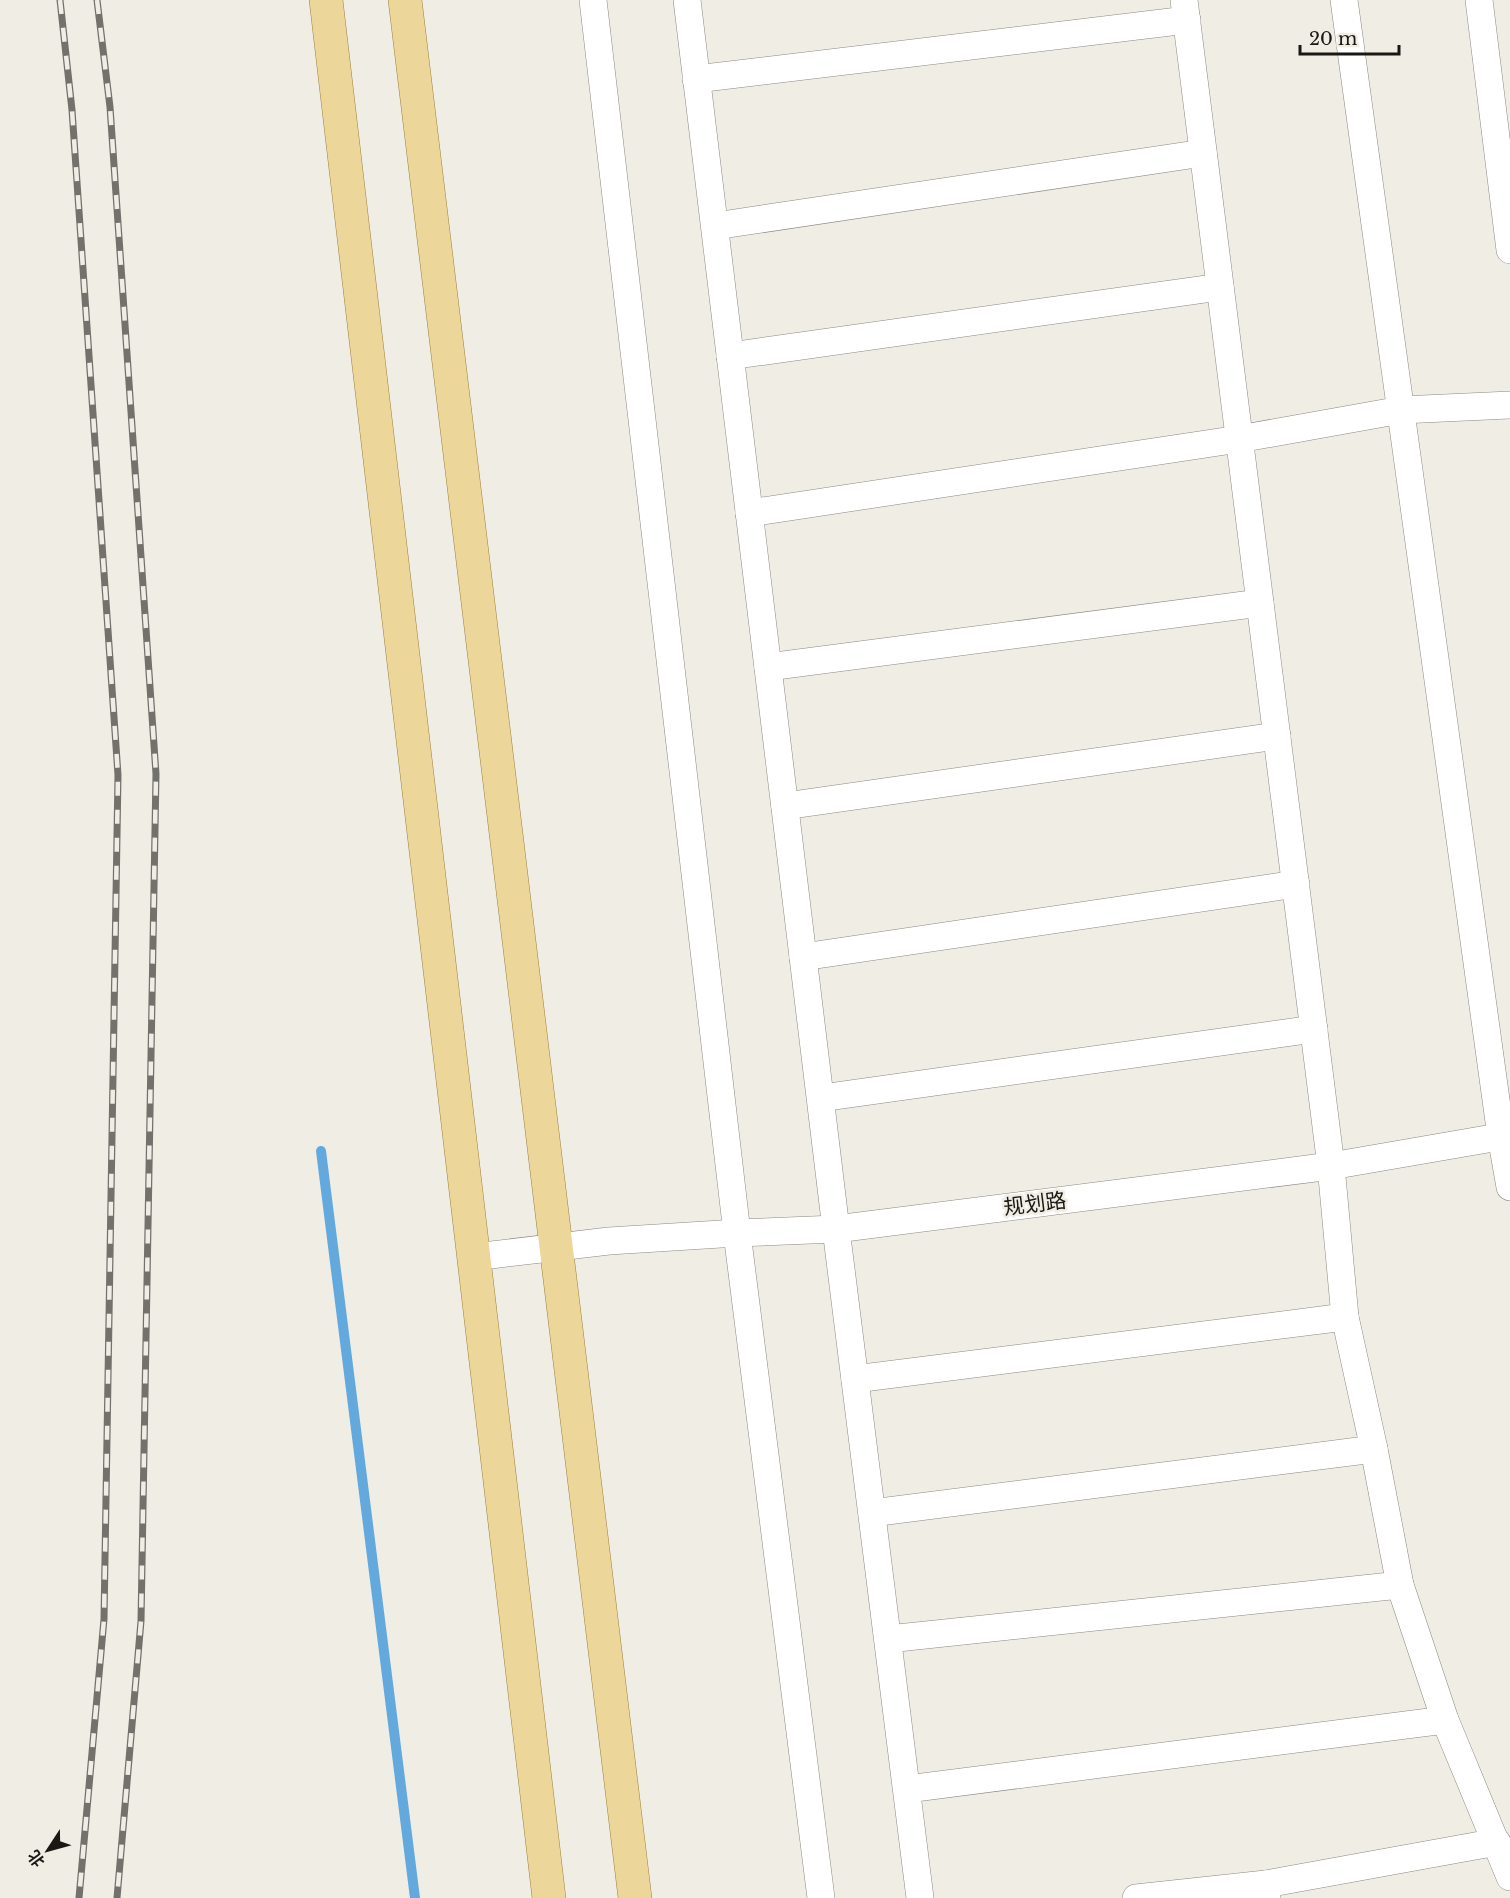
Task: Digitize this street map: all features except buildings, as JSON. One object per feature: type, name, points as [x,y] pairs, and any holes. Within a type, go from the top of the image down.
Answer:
[{"type":"main road","points":[[326,0],[549,1898]]},
{"type":"main road","points":[[405,0],[635,1898]]},
{"type":"street","points":[[593,0],[737,1233],[821,1898]]},
{"type":"street","points":[[687,0],[836,1229],[920,1898]]},
{"type":"street","points":[[1344,0],[1505,1136],[1510,1187]]},
{"type":"street","points":[[1479,0],[1502,119],[1510,250]]},
{"type":"street","points":[[696,79],[1185,10],[1331,1166],[1345,1317],[1374,1449],[1400,1585],[1445,1720],[1510,1877]]},
{"type":"street","points":[[714,226],[1203,153]]},
{"type":"street","points":[[730,356],[1220,287]]},
{"type":"street","points":[[749,513],[1239,439],[1401,410],[1510,405]]},
{"type":"street","points":[[768,667],[1260,603]]},
{"type":"street","points":[[785,806],[1277,736]]},
{"type":"street","points":[[803,957],[1296,884]]},
{"type":"street","points":[[821,1098],[1314,1029]]},
{"type":"street","name":"规划路","points":[[474,1257],[557,1247],[737,1233],[836,1229],[1331,1166],[1505,1136]]},
{"type":"street","points":[[855,1379],[1345,1317]]},
{"type":"street","points":[[872,1513],[1374,1449]]},
{"type":"street","points":[[888,1639],[1400,1585]]},
{"type":"street","points":[[907,1790],[1445,1720]]},
{"type":"street","points":[[1137,1898],[1266,1891],[1497,1842]]},
{"type":"waterway","points":[[321,1151],[415,1898]]},
{"type":"railway","points":[[60,0],[72,110],[118,775],[104,1619],[79,1898]]},
{"type":"railway","points":[[97,0],[110,107],[156,774],[141,1621],[117,1898]]}]
